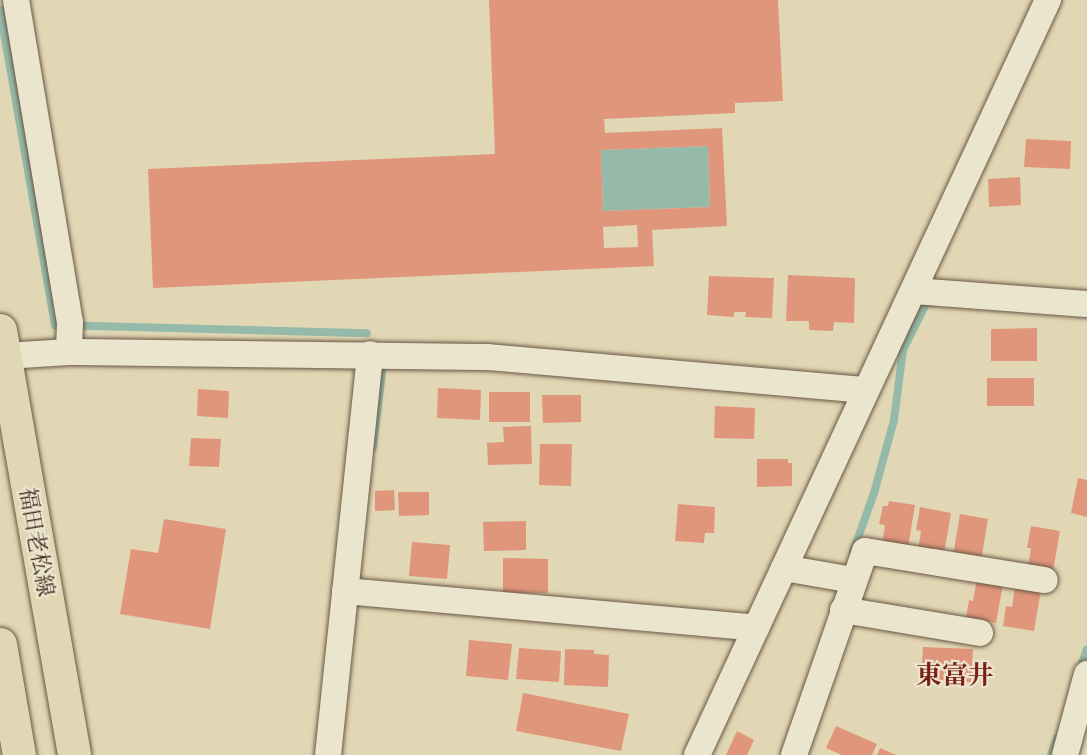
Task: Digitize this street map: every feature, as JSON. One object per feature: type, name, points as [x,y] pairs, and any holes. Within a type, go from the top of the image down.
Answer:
[{"type":"main road","name":"福田老松線","points":[[2,343],[74,755]]},
{"type":"main road","points":[[0,644],[20,755]]},
{"type":"street","points":[[16,0],[70,336]]},
{"type":"street","points":[[697,755],[1048,0]]},
{"type":"street","points":[[914,291],[1087,304]]},
{"type":"street","points":[[2,343],[70,336],[302,356],[370,354],[488,357],[865,390]]},
{"type":"street","points":[[328,755],[353,591],[370,354]]},
{"type":"street","points":[[794,755],[843,610],[846,579],[865,551],[1045,580]]},
{"type":"street","points":[[784,568],[846,579]]},
{"type":"street","points":[[353,591],[756,628]]},
{"type":"street","points":[[843,610],[980,633]]},
{"type":"street","points":[[1065,755],[1087,674]]},
{"type":"shaded area","points":[[708,146],[710,207],[603,211],[601,150]]},
{"type":"building","points":[[489,0],[778,0],[783,101],[735,103],[735,113],[604,119],[605,133],[722,128],[727,226],[652,230],[654,266],[153,288],[148,169],[495,154]],"holes":[[[708,146],[710,207],[603,211],[601,150]],[[637,225],[638,247],[604,248],[603,227]]]},
{"type":"building","points":[[1026,139],[1071,141],[1070,169],[1024,167]]},
{"type":"building","points":[[1020,177],[1021,205],[989,207],[988,179]]},
{"type":"building","points":[[788,275],[855,278],[854,323],[834,322],[833,331],[809,330],[809,321],[786,321]]},
{"type":"building","points":[[709,276],[774,278],[772,318],[745,317],[746,312],[734,312],[734,317],[707,315]]},
{"type":"building","points":[[1037,328],[1037,361],[991,361],[991,329]]},
{"type":"building","points":[[987,378],[1034,378],[1034,406],[987,406]]},
{"type":"building","points":[[438,388],[481,390],[480,420],[437,418]]},
{"type":"building","points":[[198,389],[229,391],[228,418],[197,416]]},
{"type":"building","points":[[489,392],[530,392],[530,422],[489,422]]},
{"type":"building","points":[[542,395],[581,395],[581,422],[543,423]]},
{"type":"building","points":[[715,406],[755,408],[754,439],[714,438]]},
{"type":"building","points":[[531,426],[532,464],[488,465],[487,443],[504,442],[503,427]]},
{"type":"building","points":[[191,438],[221,439],[219,467],[189,466]]},
{"type":"building","points":[[540,444],[572,444],[571,486],[539,485]]},
{"type":"building","points":[[757,459],[788,459],[788,463],[792,463],[792,486],[757,487]]},
{"type":"building","points":[[1078,478],[1087,480],[1087,517],[1071,513]]},
{"type":"building","points":[[394,490],[395,510],[375,511],[375,491]]},
{"type":"building","points":[[398,492],[429,492],[429,515],[399,516]]},
{"type":"building","points":[[889,501],[915,505],[908,548],[882,544],[885,525],[879,524],[883,506],[888,506]]},
{"type":"building","points":[[678,504],[715,507],[714,533],[705,533],[704,543],[675,541]]},
{"type":"building","points":[[920,507],[951,513],[944,554],[918,550],[921,531],[916,530]]},
{"type":"building","points":[[960,514],[988,519],[981,561],[953,556]]},
{"type":"building","points":[[164,519],[226,529],[210,629],[120,614],[131,549],[158,553]]},
{"type":"building","points":[[526,521],[526,550],[484,551],[483,522]]},
{"type":"building","points":[[1031,526],[1060,531],[1053,571],[1028,566],[1031,548],[1027,548]]},
{"type":"building","points":[[412,542],[450,545],[447,579],[409,576]]},
{"type":"building","points":[[503,558],[548,559],[548,593],[503,593]]},
{"type":"building","points":[[977,579],[1003,584],[996,623],[966,618],[969,600],[973,601]]},
{"type":"building","points":[[1015,586],[1041,590],[1034,631],[1003,626],[1006,606],[1012,607]]},
{"type":"building","points":[[469,640],[512,644],[508,680],[466,676]]},
{"type":"building","points":[[923,647],[973,649],[971,682],[921,681]]},
{"type":"building","points":[[519,648],[561,651],[559,682],[516,679]]},
{"type":"building","points":[[565,649],[594,650],[594,654],[609,655],[608,687],[564,685]]},
{"type":"building","points":[[523,693],[629,714],[621,751],[516,731]]},
{"type":"building","points":[[836,726],[877,744],[872,755],[842,755],[826,748]]},
{"type":"building","points":[[737,731],[754,740],[747,755],[726,755]]},
{"type":"building","points":[[880,748],[896,755],[877,755]]},
{"type":"waterway","points":[[0,10],[55,325],[367,333]]},
{"type":"waterway","points":[[853,552],[874,493],[894,420],[903,350],[927,302],[934,303]]},
{"type":"waterway","points":[[373,447],[382,372]]},
{"type":"waterway","points":[[1079,672],[1087,649]]},
{"type":"waterway","points":[[1051,755],[1057,738]]},
{"type":"district","name":"東富井","points":[[955,676]]}]
